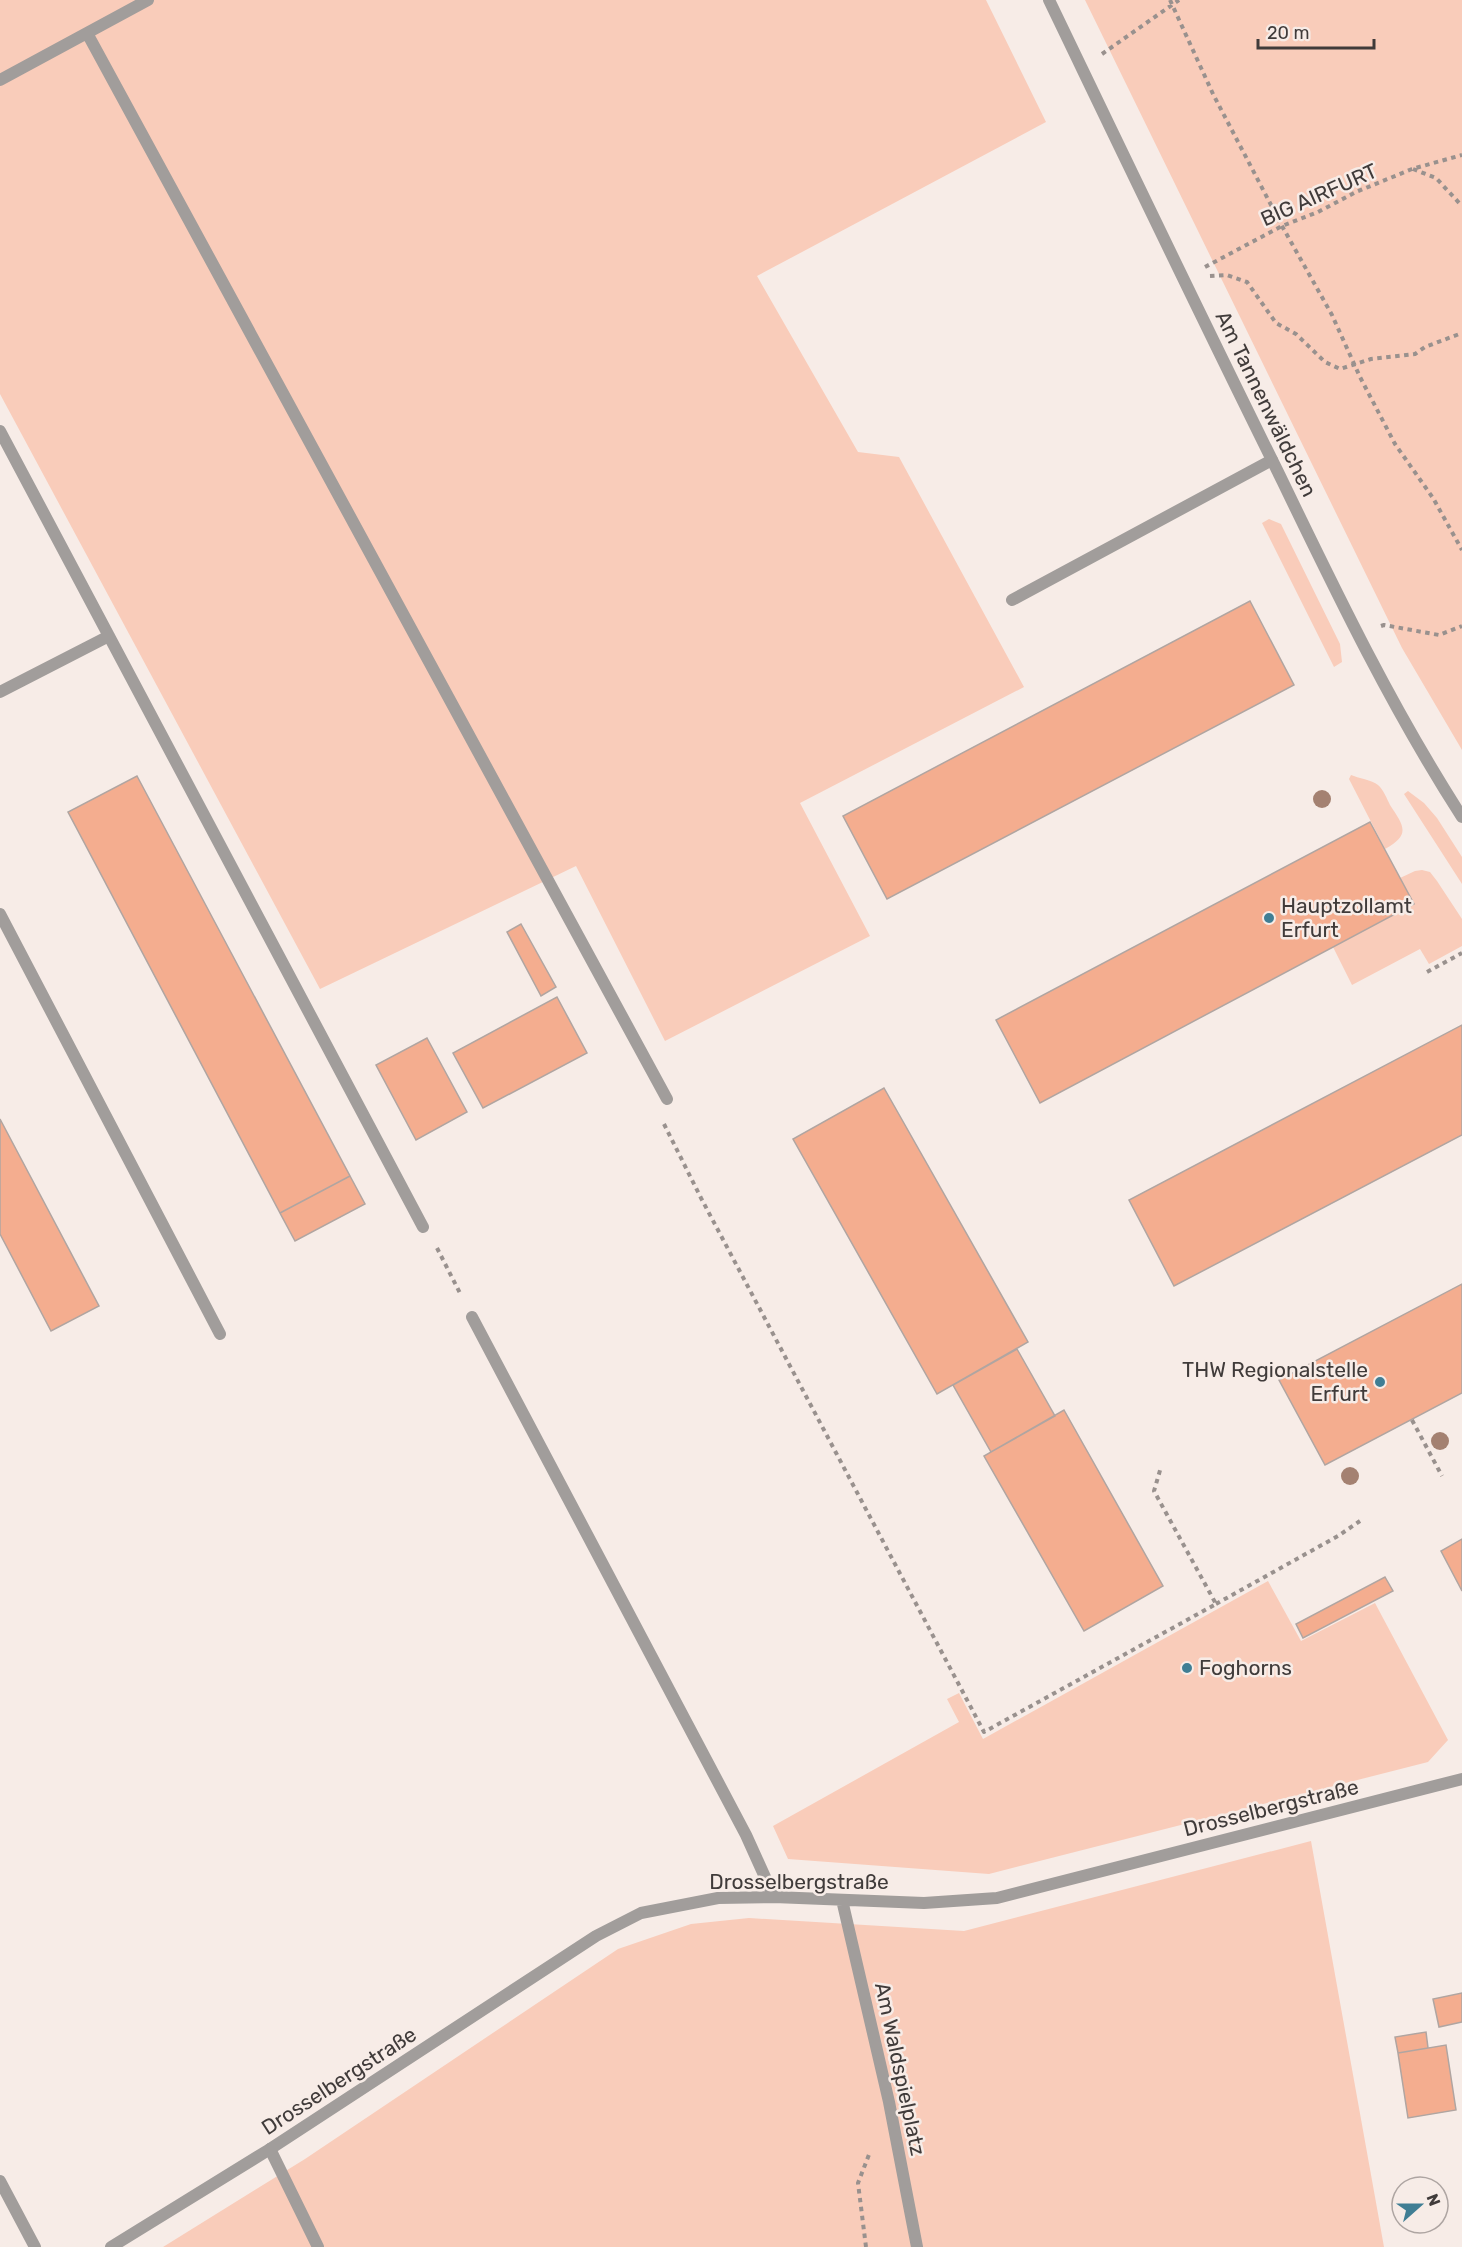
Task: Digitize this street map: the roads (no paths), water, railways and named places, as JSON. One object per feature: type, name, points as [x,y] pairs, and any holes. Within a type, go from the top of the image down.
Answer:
[{"type":"street","points":[[0,80],[148,0]]},
{"type":"street","name":"Am Tannenwäldchen","points":[[1049,0],[1182,279],[1394,704],[1462,817]]},
{"type":"street","points":[[87,33],[667,1099]]},
{"type":"street","points":[[0,431],[423,1227]]},
{"type":"street","points":[[1012,600],[1272,460]]},
{"type":"street","points":[[0,692],[109,636]]},
{"type":"street","points":[[0,915],[220,1335]]},
{"type":"street","points":[[472,1317],[746,1835],[774,1897]]},
{"type":"street","name":"Drosselbergstraße","points":[[111,2247],[270,2150],[605,1931],[642,1913],[718,1898],[774,1897],[924,1903],[997,1898],[1462,1779]]},
{"type":"street","name":"Am Waldspielplatz","points":[[842,1900],[889,2102],[917,2247]]},
{"type":"street","points":[[270,2150],[318,2247]]},
{"type":"street","points":[[0,2181],[35,2247]]},
{"type":"place","name":"Hauptzollamt Erfurt","points":[[1269,918]]},
{"type":"place","name":"THW Regionalstelle Erfurt","points":[[1380,1382]]},
{"type":"place","name":"Foghorns","points":[[1187,1668]]}]
